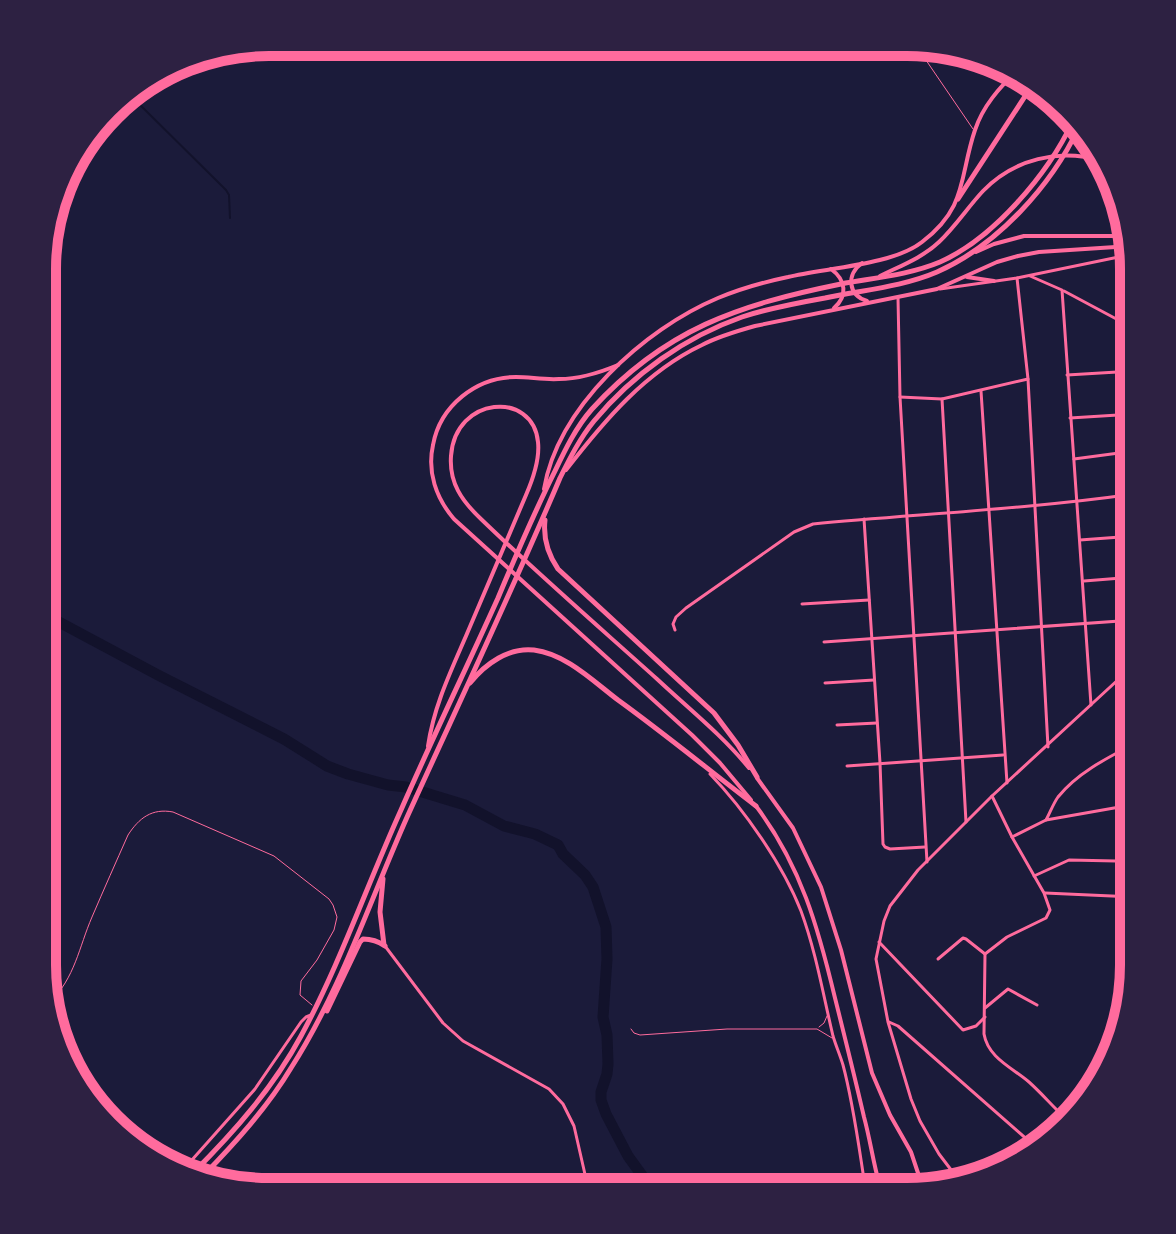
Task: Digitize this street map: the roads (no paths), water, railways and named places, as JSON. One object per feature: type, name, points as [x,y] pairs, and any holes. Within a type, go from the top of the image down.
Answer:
[{"type":"highway","points":[[958,199],[1027,93]]},
{"type":"highway","points":[[200,1166],[255,1105],[300,1038],[544,494],[585,416],[607,392],[657,352],[719,317],[821,288],[907,272],[957,253],[984,233],[1024,194],[1046,168],[1069,130]]},
{"type":"highway","points":[[307,1042],[329,1001],[408,815],[560,478],[594,421],[661,358],[720,325],[761,312],[939,271],[1010,221],[1043,188],[1075,137]]},
{"type":"highway","points":[[548,507],[544,536],[547,550],[558,569],[714,713],[757,777]]},
{"type":"highway","points":[[463,694],[480,672],[501,657],[524,650],[546,653],[573,666],[756,806]]},
{"type":"highway","points":[[384,870],[380,915],[385,946]]},
{"type":"highway","points":[[210,1170],[271,1099],[335,997],[360,942],[370,939],[385,946]]},
{"type":"main road","points":[[544,494],[546,477],[561,441],[585,400],[618,365],[663,328],[719,298],[752,286],[898,255],[921,243],[936,230],[958,199],[975,131],[993,97],[1007,82]]},
{"type":"main road","points":[[880,276],[928,252],[984,190],[1017,166],[1049,155],[1087,157]]},
{"type":"main road","points":[[962,257],[1024,236],[1117,236]]},
{"type":"main road","points":[[560,478],[598,429],[662,369],[688,352],[726,335],[755,326],[937,289],[1018,256],[1119,247]]},
{"type":"main road","points":[[864,262],[854,270],[850,283],[855,295],[873,302]]},
{"type":"main road","points":[[829,268],[841,278],[844,291],[840,303],[829,310]]},
{"type":"main road","points":[[964,277],[994,281]]},
{"type":"main road","points":[[618,365],[573,378],[496,379],[463,395],[445,415],[437,431],[432,448],[434,482],[448,512],[706,749],[756,806],[783,847],[812,911],[827,962],[878,1178]]},
{"type":"main road","points":[[427,752],[440,696],[530,485],[536,464],[538,442],[533,426],[521,413],[510,408],[482,409],[465,420],[454,438],[450,459],[459,495],[491,529],[548,581],[713,730],[739,755],[793,828],[821,887],[838,940],[867,1059],[884,1101],[911,1152],[920,1178]]},
{"type":"street","points":[[937,289],[1030,276],[1120,257]]},
{"type":"street","points":[[1030,276],[1120,321]]},
{"type":"street","points":[[1017,278],[1028,379],[1048,747]]},
{"type":"street","points":[[1062,290],[1091,705]]},
{"type":"street","points":[[898,298],[900,397],[927,862]]},
{"type":"street","points":[[1067,375],[1120,372]]},
{"type":"street","points":[[900,397],[942,399],[1028,379]]},
{"type":"street","points":[[981,391],[1007,783]]},
{"type":"street","points":[[942,399],[966,822]]},
{"type":"street","points":[[1070,418],[1120,415]]},
{"type":"street","points":[[1073,459],[1120,453]]},
{"type":"street","points":[[675,630],[673,624],[676,617],[794,532],[813,524],[1120,496]]},
{"type":"street","points":[[864,519],[885,847],[925,847]]},
{"type":"street","points":[[1080,540],[1120,537]]},
{"type":"street","points":[[1084,581],[1120,578]]},
{"type":"street","points":[[802,604],[869,600]]},
{"type":"street","points":[[824,642],[1120,621]]},
{"type":"street","points":[[953,1173],[920,1121],[888,1022],[876,959],[884,921],[890,906],[927,862],[992,796],[1120,678]]},
{"type":"street","points":[[825,683],[874,680]]},
{"type":"street","points":[[837,725],[877,723]]},
{"type":"street","points":[[1046,820],[1058,797],[1078,779],[1120,751]]},
{"type":"street","points":[[847,766],[1004,755]]},
{"type":"street","points":[[694,756],[752,825],[784,875],[800,909],[814,950],[834,1040],[843,1064],[864,1178]]},
{"type":"street","points":[[985,954],[1007,937],[1046,918],[1050,910],[992,796]]},
{"type":"street","points":[[1012,837],[1046,820],[1120,807]]},
{"type":"street","points":[[1034,876],[1069,860],[1116,861]]},
{"type":"street","points":[[1044,893],[1120,896]]},
{"type":"street","points":[[938,959],[963,938],[985,954]]},
{"type":"street","points":[[879,942],[963,1030],[976,1026],[985,1017]]},
{"type":"street","points":[[385,946],[443,1023],[463,1041],[549,1089],[563,1104],[574,1126],[586,1178]]},
{"type":"street","points":[[985,954],[984,1034],[989,1048],[1029,1082],[1058,1111],[1058,1115]]},
{"type":"street","points":[[985,1008],[1008,989],[1037,1005]]},
{"type":"street","points":[[189,1163],[255,1089],[301,1022],[311,1015]]},
{"type":"street","points":[[888,1022],[898,1026],[1028,1140]]},
{"type":"lane","points":[[924,57],[975,131]]},
{"type":"lane","points":[[58,993],[75,966],[91,920],[128,835],[149,813],[164,810],[274,856],[329,899],[336,911],[336,923],[317,960],[303,977],[299,990],[302,998],[315,1007]]},
{"type":"lane","points":[[817,1029],[828,1014]]},
{"type":"lane","points":[[631,1029],[640,1035],[727,1029],[817,1029],[834,1040]]},
{"type":"waterway","points":[[137,102],[226,190],[230,218]]},
{"type":"waterway","points":[[56,620],[284,739],[327,766],[465,805],[504,826],[535,834],[558,845],[593,887],[606,927],[603,1017],[608,1064],[601,1100],[628,1156],[644,1178]]}]
